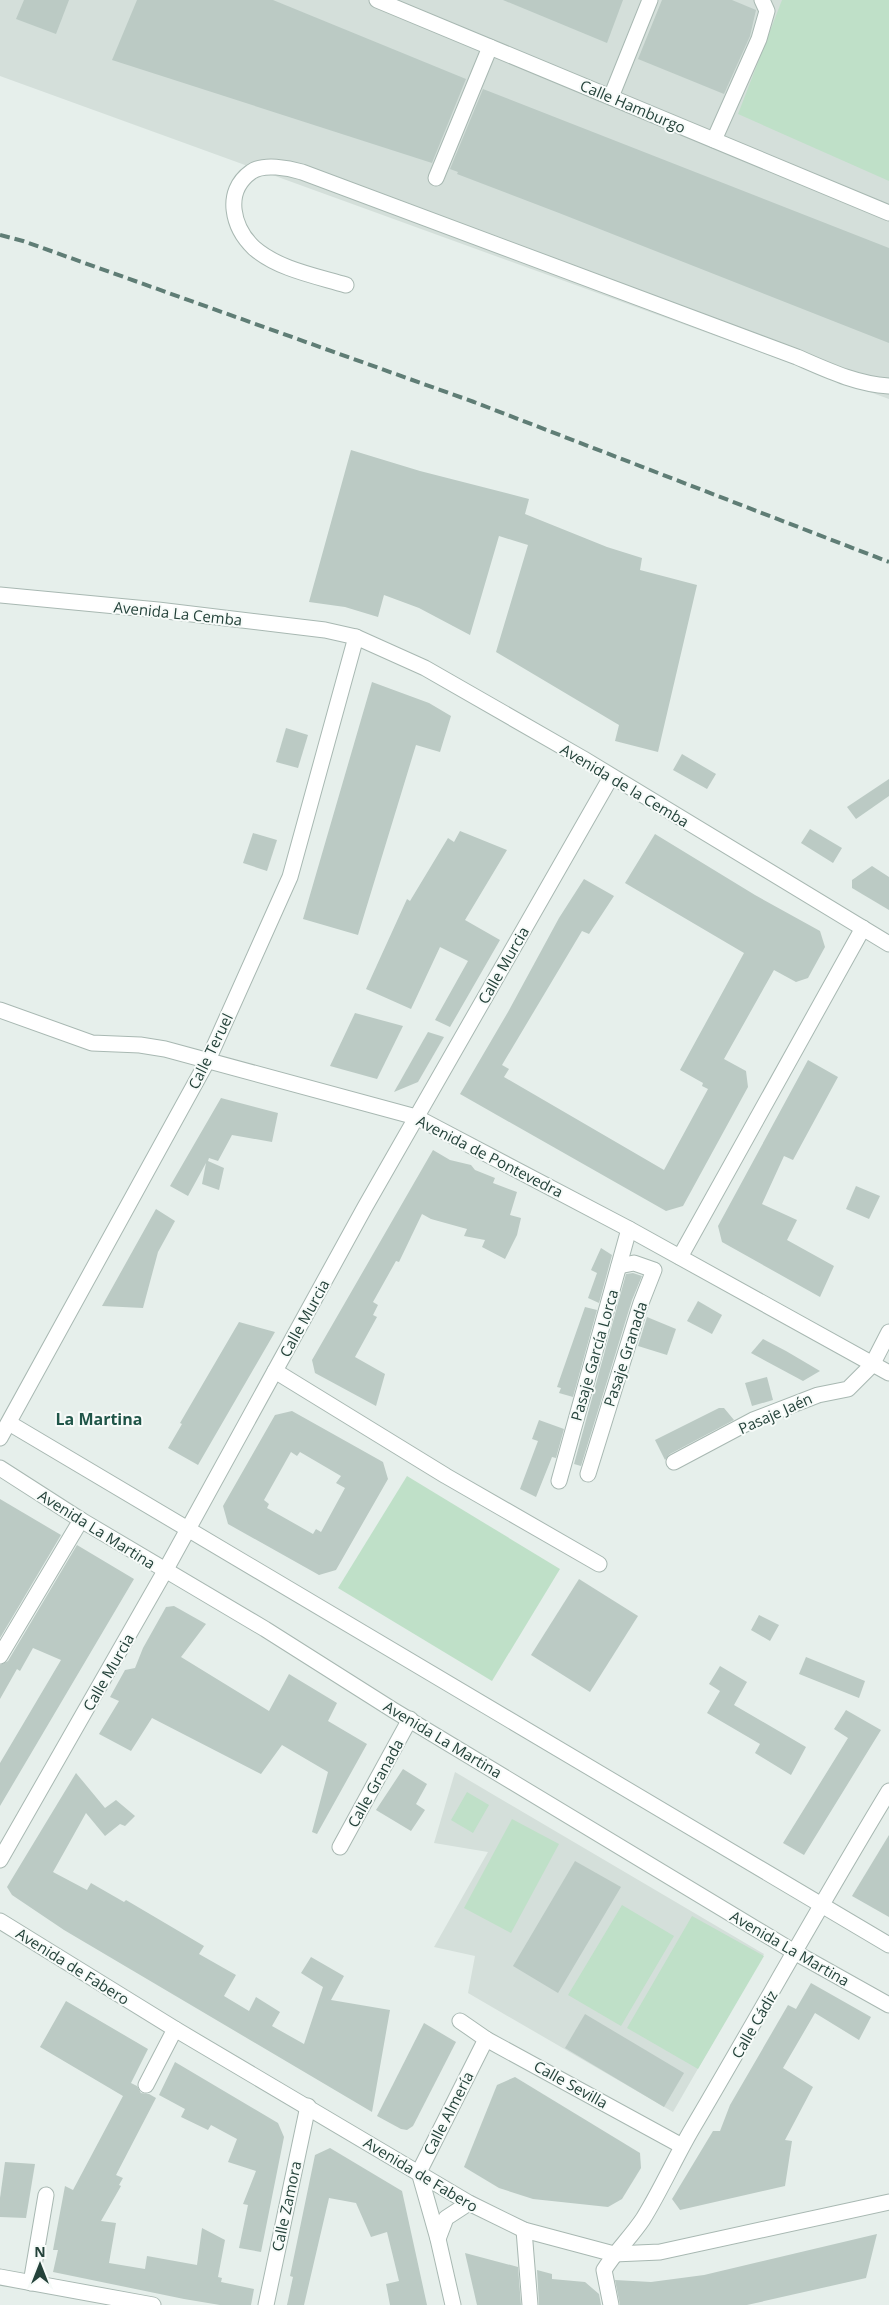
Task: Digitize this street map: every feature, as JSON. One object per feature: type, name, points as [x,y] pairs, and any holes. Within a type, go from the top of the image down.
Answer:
[{"type":"street","name":"Calle Hamburgo","points":[[377,0],[889,213]]},
{"type":"street","points":[[611,97],[650,0]]},
{"type":"street","points":[[714,140],[759,39],[767,11],[762,0]]},
{"type":"street","points":[[436,178],[490,47]]},
{"type":"street","points":[[346,285],[273,261],[254,248],[239,228],[232,206],[241,182],[252,170],[282,166],[302,172],[845,377],[870,384],[889,386]]},
{"type":"street","name":"Avenida La Cemba","points":[[0,595],[158,610],[325,630],[356,637]]},
{"type":"street","name":"Avenida de la Cemba","points":[[356,637],[425,668],[889,944]]},
{"type":"street","name":"Calle Teruel","points":[[0,1438],[208,1060],[290,877],[356,637]]},
{"type":"street","name":"Calle Murcia","points":[[0,1860],[165,1571],[416,1117],[611,777]]},
{"type":"street","points":[[680,1257],[863,928]]},
{"type":"street","name":"Avenida de Pontevedra","points":[[0,1010],[92,1043],[140,1045],[208,1060],[416,1117],[629,1228],[889,1373]]},
{"type":"street","name":"Pasaje García Lorca","points":[[559,1481],[629,1228]]},
{"type":"street","name":"Pasaje Granada","points":[[588,1474],[641,1303],[654,1270],[634,1263],[619,1266]]},
{"type":"street","name":"Pasaje Jaén","points":[[674,1462],[753,1420],[818,1395],[848,1388],[872,1364],[889,1332]]},
{"type":"street","points":[[275,1371],[446,1476],[599,1564]]},
{"type":"street","points":[[9,1423],[889,1945]]},
{"type":"street","name":"Avenida La Martina","points":[[0,1468],[81,1520],[266,1629],[410,1719],[796,1953],[889,2004]]},
{"type":"street","points":[[0,1656],[81,1520]]},
{"type":"street","name":"Calle Granada","points":[[340,1847],[410,1719]]},
{"type":"street","name":"Calle Cádiz","points":[[611,2305],[604,2270],[614,2254],[643,2219],[682,2146],[889,1791]]},
{"type":"street","name":"Avenida de Fabero","points":[[0,1921],[175,2029],[469,2203],[524,2230],[614,2254],[660,2252],[889,2202]]},
{"type":"street","name":"Calle Sevilla","points":[[460,2021],[486,2039],[682,2146]]},
{"type":"street","points":[[146,2085],[175,2029]]},
{"type":"street","name":"Calle Almería","points":[[453,2305],[438,2239],[419,2172],[486,2039]]},
{"type":"street","name":"Calle Zamora","points":[[266,2305],[308,2106]]},
{"type":"street","points":[[31,2282],[46,2195]]},
{"type":"street","points":[[438,2239],[446,2218],[469,2203]]},
{"type":"street","points":[[524,2230],[530,2305]]},
{"type":"street","points":[[0,2277],[153,2305]]},
{"type":"shaded area","points":[[0,0],[889,0],[889,399],[0,76]]},
{"type":"shaded area","points":[[455,1772],[764,1954],[673,2112],[468,1993],[475,1956],[434,1947],[488,1852],[434,1843]]},
{"type":"green space","points":[[782,0],[889,0],[889,181],[738,114]]},
{"type":"green space","points":[[407,1476],[560,1569],[492,1681],[338,1588]]},
{"type":"green space","points":[[467,1792],[489,1805],[473,1833],[451,1820]]},
{"type":"green space","points":[[512,1819],[559,1844],[511,1933],[464,1908]]},
{"type":"green space","points":[[622,1905],[674,1936],[621,2026],[568,1995]]},
{"type":"green space","points":[[692,1916],[764,1956],[698,2069],[627,2028]]},
{"type":"building","points":[[24,0],[69,0],[56,34],[16,19]]},
{"type":"building","points":[[137,0],[273,0],[466,79],[432,163],[112,60]]},
{"type":"building","points":[[503,0],[623,0],[607,43]]},
{"type":"building","points":[[662,0],[732,0],[756,10],[750,36],[724,94],[638,59]]},
{"type":"building","points":[[483,89],[889,248],[889,343],[457,174],[458,172],[450,169]]},
{"type":"building","points":[[351,450],[420,471],[529,499],[525,514],[607,547],[642,558],[640,570],[697,585],[658,752],[615,741],[619,725],[496,652],[528,545],[499,536],[470,635],[419,608],[384,595],[378,617],[345,607],[309,602]]},
{"type":"building","points":[[372,682],[429,703],[451,716],[440,752],[416,745],[358,935],[303,919]]},
{"type":"building","points":[[286,728],[308,735],[298,768],[276,762]]},
{"type":"building","points":[[682,754],[716,774],[707,789],[673,770]]},
{"type":"building","points":[[889,779],[889,796],[856,819],[847,807]]},
{"type":"building","points":[[810,829],[842,848],[833,863],[801,843]]},
{"type":"building","points":[[460,831],[507,850],[465,920],[500,940],[450,1027],[435,1020],[468,961],[440,947],[411,1009],[366,989],[407,899],[410,901],[448,838],[454,842]]},
{"type":"building","points":[[253,833],[277,840],[267,871],[243,863]]},
{"type":"building","points":[[655,834],[755,895],[820,931],[825,947],[808,978],[796,982],[774,970],[724,1059],[746,1071],[748,1087],[683,1206],[666,1211],[460,1094],[508,1012],[559,918],[584,879],[614,896],[589,934],[582,931],[502,1065],[509,1069],[504,1077],[664,1170],[708,1089],[702,1086],[703,1083],[680,1070],[744,953],[625,883]]},
{"type":"building","points":[[872,866],[889,877],[889,910],[852,888],[852,880]]},
{"type":"building","points":[[355,1013],[403,1026],[377,1079],[330,1066]]},
{"type":"building","points":[[428,1032],[444,1037],[418,1082],[394,1092]]},
{"type":"building","points":[[808,1060],[838,1077],[793,1160],[784,1156],[762,1204],[797,1220],[787,1240],[834,1266],[820,1297],[722,1242],[718,1226]]},
{"type":"building","points":[[221,1098],[278,1113],[272,1142],[232,1135],[218,1161],[209,1158],[208,1161],[224,1168],[219,1190],[202,1184],[206,1163],[188,1196],[170,1186]]},
{"type":"building","points":[[433,1150],[450,1160],[471,1165],[475,1170],[495,1178],[493,1183],[517,1192],[510,1215],[521,1218],[517,1235],[505,1259],[482,1247],[485,1240],[464,1236],[467,1229],[431,1219],[422,1214],[399,1262],[396,1261],[373,1302],[378,1305],[373,1315],[377,1317],[355,1357],[385,1374],[376,1406],[315,1373],[312,1360]]},
{"type":"building","points":[[856,1186],[880,1196],[869,1219],[846,1209]]},
{"type":"building","points":[[156,1209],[175,1221],[158,1252],[143,1308],[102,1306]]},
{"type":"building","points":[[601,1248],[612,1255],[599,1303],[588,1298],[597,1273],[591,1270]]},
{"type":"building","points":[[633,1273],[642,1276],[632,1300],[581,1466],[574,1464],[626,1274]]},
{"type":"building","points":[[698,1301],[722,1315],[712,1334],[687,1321]]},
{"type":"building","points":[[585,1307],[597,1310],[573,1397],[559,1393],[561,1388],[557,1387]]},
{"type":"building","points":[[647,1317],[676,1329],[667,1355],[638,1346]]},
{"type":"building","points":[[239,1322],[275,1332],[198,1465],[168,1448],[182,1424],[180,1423]]},
{"type":"building","points":[[763,1339],[820,1371],[803,1381],[751,1353]]},
{"type":"building","points":[[767,1377],[773,1400],[752,1406],[745,1383]]},
{"type":"building","points":[[719,1408],[724,1408],[734,1420],[670,1454],[665,1460],[655,1440]]},
{"type":"building","points":[[292,1411],[383,1462],[388,1479],[336,1570],[319,1575],[228,1524],[223,1506],[275,1415]],"holes":[[[291,1452],[297,1456],[300,1452],[341,1476],[336,1483],[345,1488],[321,1532],[316,1529],[313,1534],[267,1508],[269,1504],[264,1500]]]},
{"type":"building","points":[[539,1420],[564,1429],[556,1458],[552,1457],[536,1497],[520,1489],[538,1441],[532,1439]]},
{"type":"building","points":[[0,1499],[61,1535],[0,1638]]},
{"type":"building","points":[[77,1545],[134,1579],[0,1806],[0,1763],[61,1660],[33,1648],[20,1671],[17,1669],[0,1699],[0,1665],[8,1661]]},
{"type":"building","points":[[579,1579],[638,1616],[590,1692],[531,1655]]},
{"type":"building","points":[[174,1606],[206,1624],[181,1657],[269,1711],[289,1674],[337,1703],[328,1721],[367,1744],[317,1834],[312,1832],[328,1772],[282,1745],[261,1774],[152,1718],[131,1751],[99,1734],[119,1701],[110,1697],[125,1670],[135,1668],[143,1648],[166,1607]]},
{"type":"building","points":[[759,1615],[779,1625],[770,1641],[751,1630]]},
{"type":"building","points":[[806,1657],[865,1681],[859,1698],[799,1674]]},
{"type":"building","points":[[720,1666],[747,1682],[734,1705],[806,1747],[791,1775],[755,1753],[760,1744],[707,1713],[720,1691],[709,1684]]},
{"type":"building","points":[[846,1710],[881,1730],[804,1855],[783,1843],[848,1738],[834,1729]]},
{"type":"building","points":[[403,1769],[427,1784],[416,1804],[425,1810],[411,1831],[376,1810]]},
{"type":"building","points":[[76,1773],[105,1808],[116,1800],[135,1816],[125,1826],[120,1824],[105,1836],[86,1813],[53,1872],[87,1890],[91,1883],[124,1902],[126,1900],[204,1946],[199,1954],[236,1975],[224,1996],[249,2011],[256,1997],[280,2012],[272,2026],[304,2044],[323,1987],[301,1973],[311,1957],[344,1976],[331,2000],[390,2010],[372,2112],[64,1930],[12,1895],[7,1887]]},
{"type":"building","points":[[889,1835],[889,1917],[852,1896]]},
{"type":"building","points":[[575,1861],[621,1887],[558,1993],[513,1966]]},
{"type":"building","points":[[811,1983],[871,2017],[859,2040],[815,2013],[783,2068],[813,2087],[785,2140],[792,2141],[785,2186],[680,2210],[672,2199],[713,2131],[720,2131],[730,2105],[788,2005],[796,2009]]},
{"type":"building","points":[[66,2001],[148,2049],[131,2083],[137,2086],[141,2093],[149,2094],[156,2098],[116,2175],[123,2178],[119,2185],[121,2186],[101,2221],[116,2223],[109,2263],[145,2269],[147,2256],[197,2265],[202,2228],[225,2240],[218,2277],[222,2278],[221,2282],[254,2289],[251,2305],[220,2305],[184,2299],[53,2272],[58,2250],[53,2250],[65,2186],[73,2190],[123,2096],[40,2047]]},
{"type":"building","points":[[585,2014],[684,2073],[664,2107],[565,2048]]},
{"type":"building","points":[[424,2023],[456,2042],[413,2126],[407,2130],[401,2129],[377,2116]]},
{"type":"building","points":[[175,2062],[278,2123],[284,2137],[261,2252],[239,2248],[248,2205],[243,2204],[256,2171],[228,2162],[237,2139],[211,2125],[208,2130],[181,2117],[185,2109],[159,2095]]},
{"type":"building","points":[[515,2077],[640,2153],[641,2168],[622,2199],[608,2207],[533,2199],[499,2188],[464,2167],[497,2085]]},
{"type":"building","points":[[330,2148],[402,2191],[427,2305],[390,2305],[386,2284],[399,2281],[387,2232],[371,2237],[356,2203],[329,2198],[304,2305],[287,2305],[293,2277],[290,2276],[315,2155]]},
{"type":"building","points":[[5,2162],[35,2164],[26,2218],[0,2217],[0,2198]]},
{"type":"building","points":[[877,2234],[866,2278],[747,2305],[620,2305],[615,2280],[651,2282],[704,2275]]},
{"type":"building","points":[[465,2253],[518,2267],[521,2305],[477,2305]]},
{"type":"building","points":[[537,2270],[552,2274],[552,2279],[585,2282],[599,2294],[601,2305],[539,2305]]},
{"type":"railway","points":[[0,235],[23,241],[474,402],[889,562]]},
{"type":"district","name":"La Martina","points":[[99,1419]]}]
